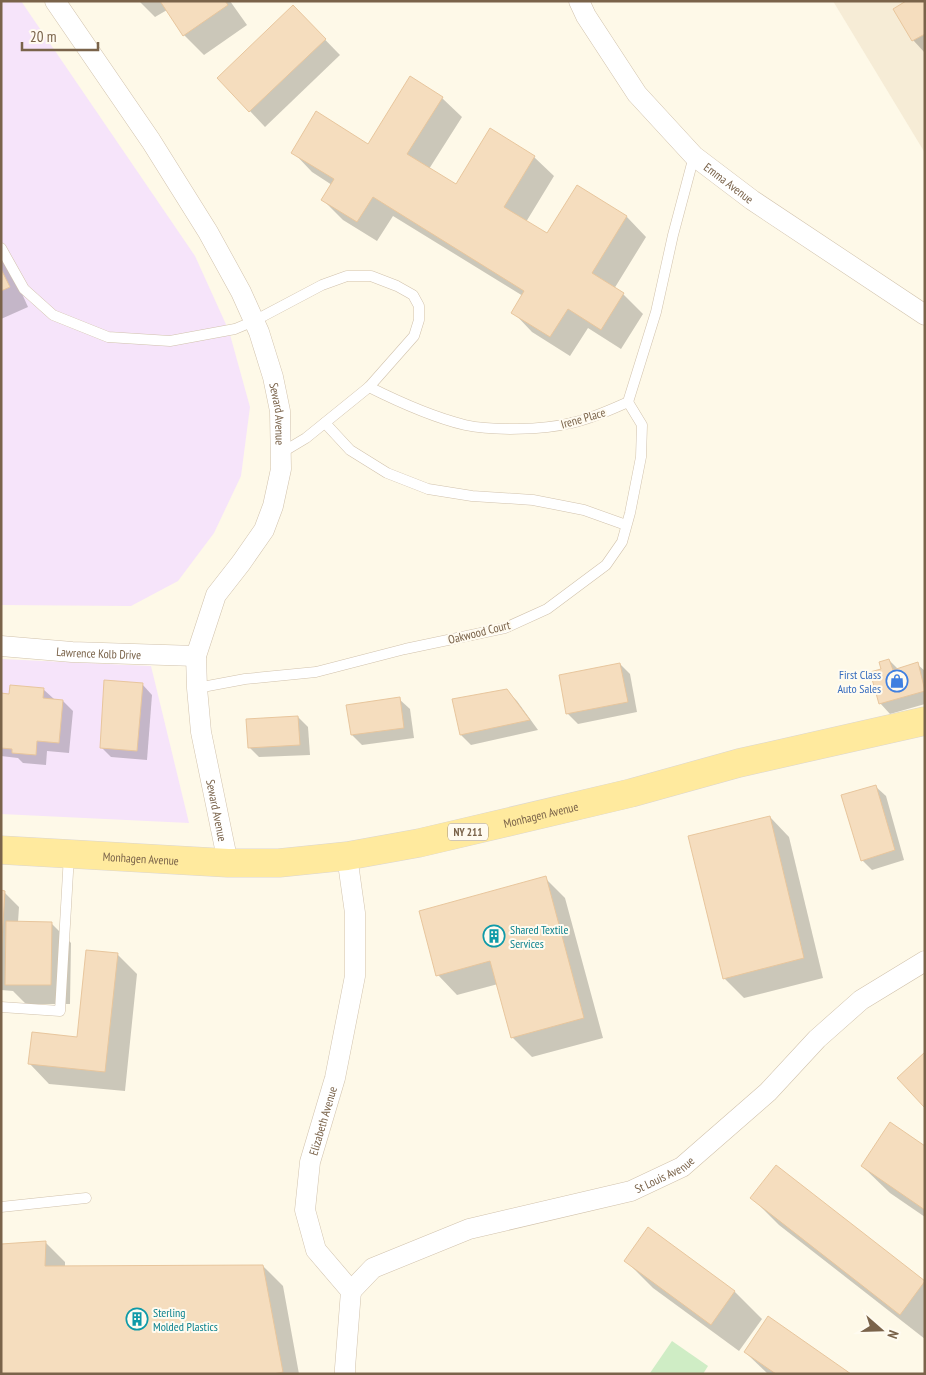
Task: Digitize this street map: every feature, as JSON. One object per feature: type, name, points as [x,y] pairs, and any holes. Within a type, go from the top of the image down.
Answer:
[{"type":"main road","name":"Monhagen Avenue","points":[[1,850],[228,863],[279,863],[348,856],[419,843],[631,793],[739,763],[925,720]]},
{"type":"street","name":"Seward Avenue","points":[[55,1],[152,141],[208,232],[241,292],[254,321],[273,376],[280,411],[281,453],[281,469],[274,506],[264,530],[242,563],[216,595],[196,656],[201,732],[228,863]]},
{"type":"street","name":"Emma Avenue","points":[[579,1],[586,16],[637,94],[694,156],[752,200],[925,316]]},
{"type":"street","name":"Lawrence Kolb Drive","points":[[1,646],[72,652],[196,656]]},
{"type":"street","name":"Elizabeth Avenue","points":[[348,856],[355,913],[355,976],[335,1078],[310,1162],[305,1210],[316,1250],[351,1292]]},
{"type":"street","name":"St Louis Avenue","points":[[351,1292],[373,1268],[469,1229],[631,1192],[682,1167],[768,1092],[817,1039],[861,1000],[925,961]]},
{"type":"street","points":[[345,1374],[351,1292]]},
{"type":"lane","points":[[628,402],[656,312],[673,235],[694,156]]},
{"type":"lane","points":[[1,248],[24,290],[53,315],[108,337],[170,341],[234,329],[254,321],[322,285],[347,276],[371,276],[397,286],[413,295],[420,306],[419,320],[414,336],[369,387],[306,438],[281,453]]},
{"type":"lane","name":"Irene Place","points":[[369,387],[439,417],[466,425],[502,428],[534,428],[571,424],[628,402]]},
{"type":"lane","name":"Oakwood Court","points":[[197,688],[245,679],[316,672],[405,648],[505,628],[547,609],[606,565],[622,542],[641,457],[642,425],[628,402]]},
{"type":"lane","points":[[324,423],[350,450],[387,473],[428,489],[472,496],[541,502],[584,510],[626,525]]},
{"type":"lane","points":[[1,1007],[60,1011],[69,854]]},
{"type":"lane","points":[[1,1206],[86,1198]]},
{"type":"shaded area","points":[[1,1],[21,1],[195,256],[229,331],[250,407],[241,476],[214,533],[178,581],[131,606],[1,605]]},
{"type":"shaded area","points":[[833,1],[925,1],[925,153]]},
{"type":"shaded area","points":[[1,659],[151,666],[189,823],[1,814]]},
{"type":"green space","points":[[672,1341],[708,1366],[703,1374],[650,1373]]},
{"type":"building","points":[[160,1],[225,1],[228,5],[183,36]]},
{"type":"building","points":[[906,1],[925,1],[925,34],[912,41],[893,9]]},
{"type":"building","points":[[293,5],[326,39],[249,112],[217,78]]},
{"type":"building","points":[[410,76],[443,97],[407,154],[456,184],[490,128],[535,156],[504,207],[547,233],[577,185],[627,216],[592,273],[624,293],[601,330],[568,309],[550,337],[511,313],[524,291],[373,197],[357,222],[321,200],[334,179],[291,153],[316,111],[368,144]]},
{"type":"building","points":[[1,269],[10,287],[1,291]]},
{"type":"building","name":"First Class Auto Sales","points":[[889,659],[893,670],[918,662],[925,691],[879,704],[870,672],[881,669],[879,662]]},
{"type":"building","points":[[620,663],[628,702],[566,714],[559,675]]},
{"type":"building","points":[[104,680],[143,683],[137,751],[100,748]]},
{"type":"building","points":[[10,685],[44,688],[43,698],[63,700],[59,743],[37,741],[36,755],[12,753],[12,749],[1,748],[1,693],[9,694]]},
{"type":"building","points":[[507,689],[530,720],[460,735],[452,699]]},
{"type":"building","points":[[400,697],[404,728],[351,735],[346,705]]},
{"type":"building","points":[[298,716],[300,745],[248,748],[246,719]]},
{"type":"building","points":[[876,785],[895,850],[861,861],[841,795]]},
{"type":"building","points":[[770,816],[804,958],[723,979],[688,836]]},
{"type":"building","name":"Shared Textile Services","points":[[546,876],[584,1018],[511,1038],[490,961],[436,976],[419,911]]},
{"type":"building","points":[[1,890],[5,891],[1,958]]},
{"type":"building","points":[[6,921],[52,922],[51,985],[5,985]]},
{"type":"building","points":[[86,950],[118,953],[105,1072],[28,1064],[32,1032],[77,1037]]},
{"type":"building","points":[[925,1052],[925,1108],[897,1078]]},
{"type":"building","points":[[890,1122],[925,1146],[925,1210],[861,1166]]},
{"type":"building","points":[[776,1165],[925,1281],[900,1315],[750,1198]]},
{"type":"building","points":[[648,1227],[735,1291],[711,1325],[624,1261]]},
{"type":"building","name":"Sterling Molded Plastics","points":[[46,1241],[45,1266],[263,1265],[283,1372],[273,1374],[1,1374],[1,1244]]},
{"type":"building","points":[[768,1316],[851,1374],[776,1374],[744,1352]]},
{"type":"place","name":"First Class Auto Sales","points":[[897,681]]},
{"type":"place","name":"Shared Textile Services","points":[[494,936]]},
{"type":"place","name":"Sterling Molded Plastics","points":[[137,1319]]}]
